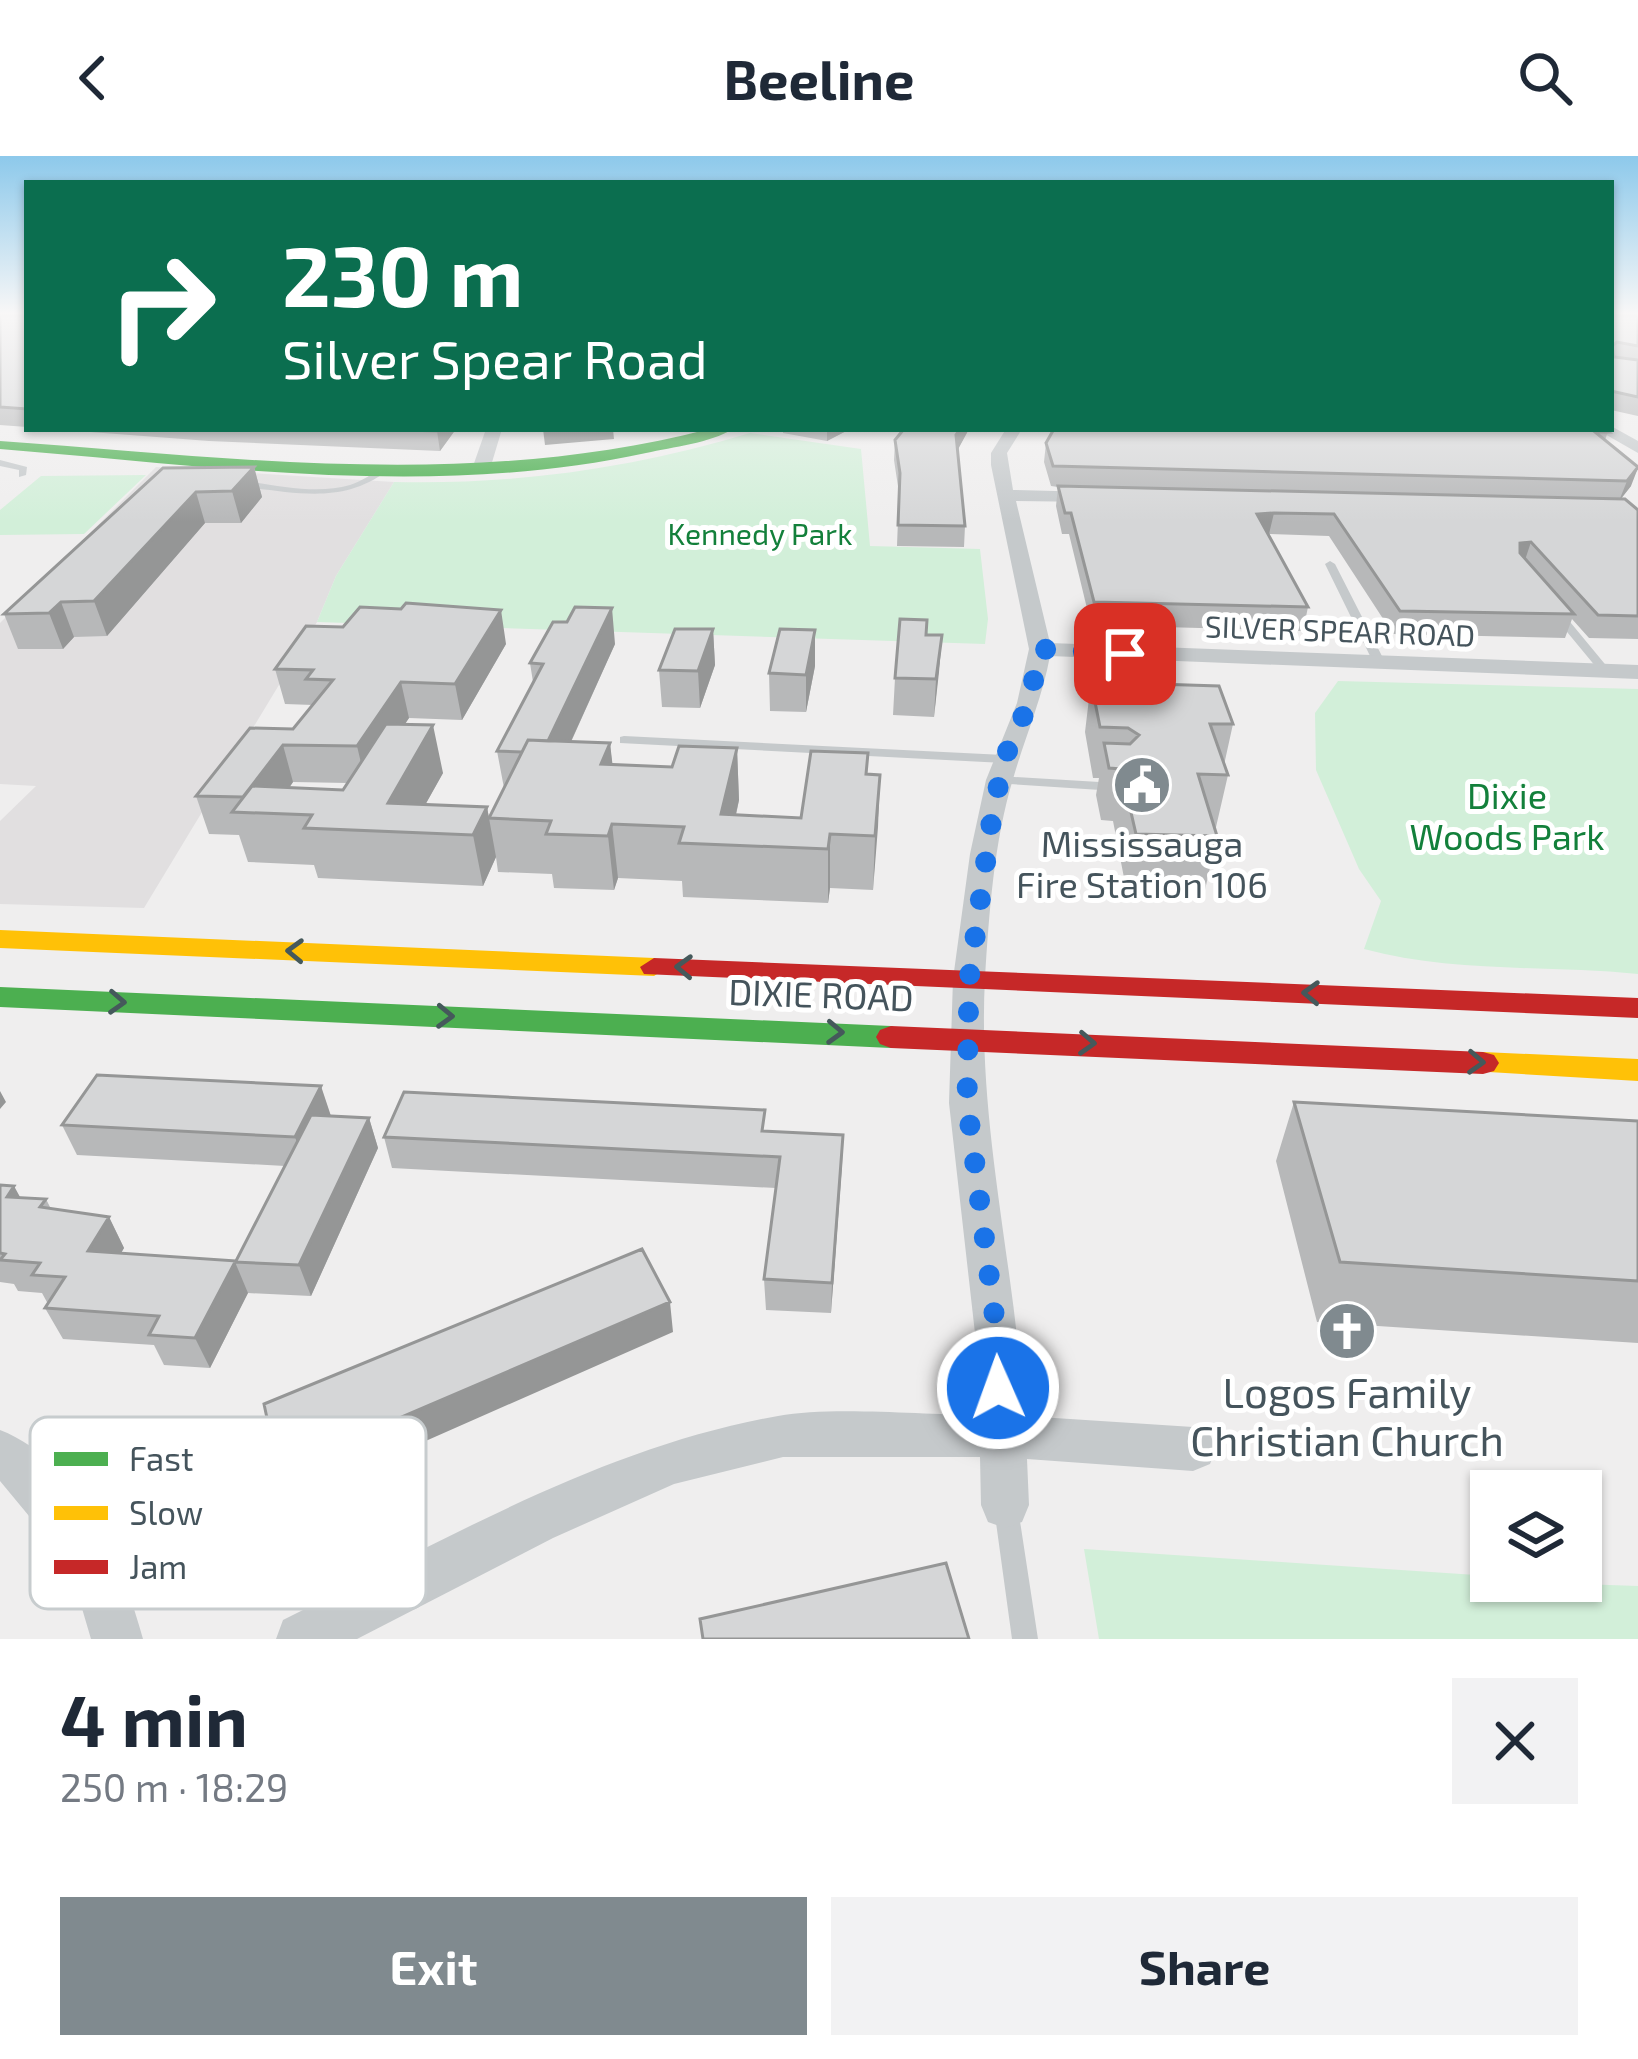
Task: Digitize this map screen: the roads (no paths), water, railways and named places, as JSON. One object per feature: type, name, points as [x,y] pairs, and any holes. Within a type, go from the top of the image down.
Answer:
[{"type":"main road","points":[[1,450],[186,466],[481,469],[633,454],[715,432]]},
{"type":"main road","name":"DIXIE ROAD","points":[[0,939],[1638,1008]]},
{"type":"main road","name":"DIXIE ROAD","points":[[0,997],[1638,1070]]},
{"type":"street","points":[[481,469],[493,432]]},
{"type":"street","points":[[1005,1505],[999,1352],[967,1102],[969,980],[984,854],[1002,770],[1029,703],[1040,649],[1004,495],[1000,453],[1012,432]]},
{"type":"street","points":[[1609,432],[1638,448]]},
{"type":"street","points":[[1004,495],[1113,498]]},
{"type":"street","name":"SILVER SPEAR ROAD","points":[[1040,649],[1638,672]]},
{"type":"street","points":[[426,1576],[536,1521],[670,1463],[784,1436],[1000,1436],[1193,1450]]},
{"type":"street","points":[[0,1452],[30,1474]]},
{"type":"street","points":[[106,1609],[117,1639]]},
{"type":"street","points":[[302,1639],[361,1609]]},
{"type":"lane","points":[[1,450],[24,469],[22,476]]},
{"type":"lane","points":[[229,483],[309,492],[350,490],[384,469]]},
{"type":"lane","points":[[1330,564],[1379,662]]},
{"type":"lane","points":[[1548,604],[1605,671]]},
{"type":"lane","points":[[624,740],[1002,770],[1119,788]]},
{"type":"lane","points":[[1005,1505],[1025,1639]]},
{"type":"place","name":"Mississauga Fire Station 106","points":[[1142,785]]},
{"type":"place","name":"Logos Family Christian Church","points":[[1347,1331]]},
{"type":"park label","name":"Kennedy Park","points":[[760,535]]},
{"type":"park label","name":"Dixie Woods Park","points":[[1507,816]]}]
